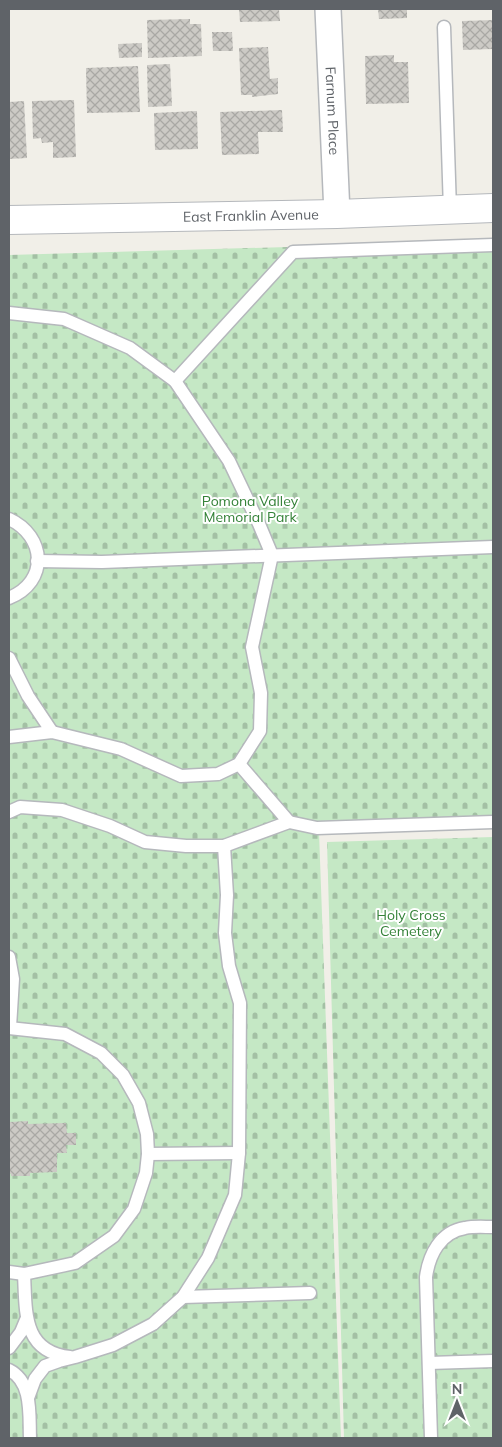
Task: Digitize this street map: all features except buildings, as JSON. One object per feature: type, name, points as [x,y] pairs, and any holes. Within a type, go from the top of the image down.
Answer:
[{"type":"street","name":"Farnum Place","points":[[328,9],[337,214]]},
{"type":"street","name":"East Franklin Avenue","points":[[9,220],[337,214],[493,208]]},
{"type":"lane","points":[[444,27],[450,210]]},
{"type":"lane","points":[[174,381],[293,252],[493,245]]},
{"type":"lane","points":[[9,312],[64,319],[130,348],[174,381],[229,461],[272,555],[252,647],[261,692],[260,730],[239,764],[218,774],[181,776],[121,749],[52,732],[9,737]]},
{"type":"lane","points":[[9,519],[21,524],[30,534],[35,545],[38,561],[35,574],[27,586],[9,598]]},
{"type":"lane","points":[[38,561],[102,562],[493,547]]},
{"type":"lane","points":[[9,658],[28,696],[52,732]]},
{"type":"lane","points":[[239,764],[289,822]]},
{"type":"lane","points":[[9,812],[20,807],[62,810],[110,826],[145,842],[186,846],[224,846],[289,822],[317,828],[493,822]]},
{"type":"lane","points":[[28,1398],[35,1379],[45,1366],[59,1360],[113,1345],[153,1324],[183,1297],[208,1258],[235,1195],[239,1153],[240,1003],[229,966],[225,933],[227,895],[224,846]]},
{"type":"lane","points":[[9,957],[12,979],[10,1028],[65,1034],[101,1053],[123,1076],[139,1103],[147,1134],[148,1154],[146,1173],[134,1210],[114,1236],[75,1263],[24,1274],[9,1272]]},
{"type":"lane","points":[[148,1154],[239,1153]]},
{"type":"lane","points":[[431,1438],[426,1277],[428,1263],[434,1250],[443,1239],[454,1231],[466,1228],[493,1227]]},
{"type":"lane","points":[[24,1274],[26,1320],[32,1335],[43,1346],[58,1356],[75,1357]]},
{"type":"lane","points":[[183,1297],[310,1293]]},
{"type":"lane","points":[[9,1348],[21,1332],[26,1320]]},
{"type":"lane","points":[[429,1363],[493,1361]]},
{"type":"lane","points":[[9,1370],[22,1381],[28,1398],[30,1438]]},
{"type":"green space","name":"Pomona Valley Memorial Park","points":[[493,241],[493,826],[319,832],[341,1438],[9,1438],[9,255]]},
{"type":"green space","name":"Holy Cross Cemetery","points":[[493,837],[493,1437],[344,1438],[327,842]]}]
